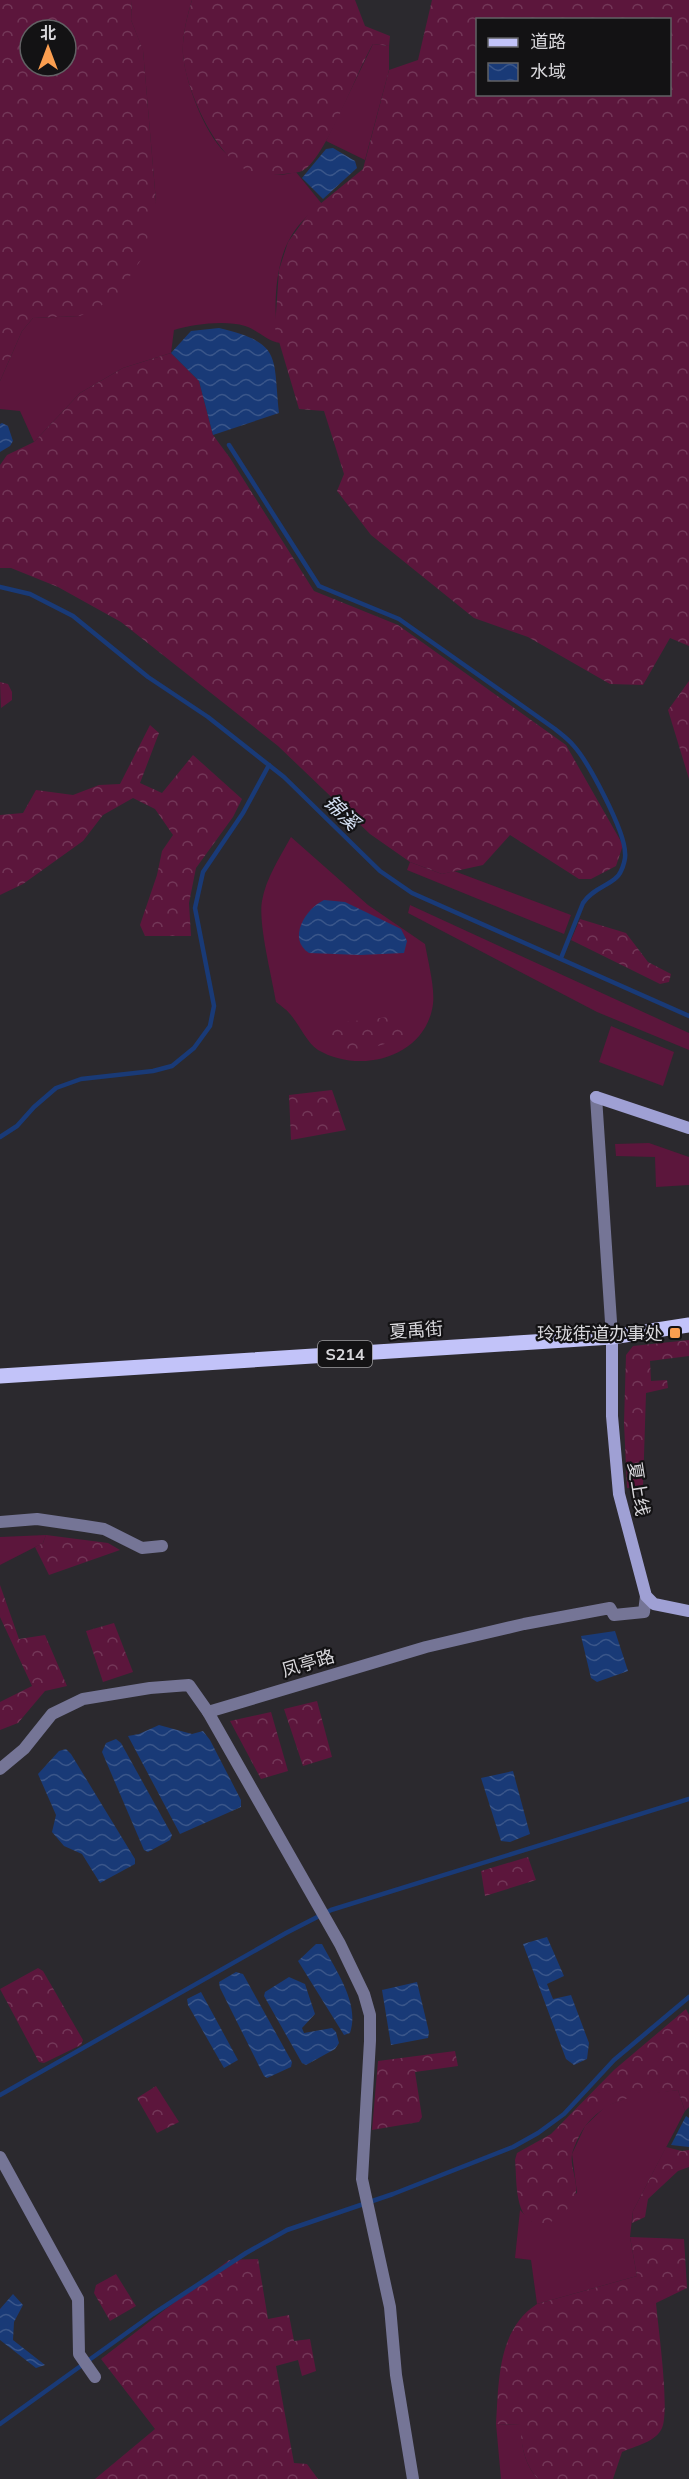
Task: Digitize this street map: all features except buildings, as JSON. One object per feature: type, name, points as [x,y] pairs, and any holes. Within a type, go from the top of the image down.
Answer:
[{"type":"main road","name":"夏禹街","points":[[0,1376],[612,1337],[689,1325]]},
{"type":"street","points":[[612,1337],[596,1096],[689,1128]]},
{"type":"street","name":"夏上线","points":[[612,1337],[612,1416],[619,1494],[646,1596]]},
{"type":"street","points":[[0,1522],[37,1520],[85,1526],[104,1529],[142,1548],[162,1546]]},
{"type":"street","points":[[646,1596],[654,1604],[689,1611]]},
{"type":"street","name":"凤亭路","points":[[208,1712],[426,1647],[524,1624],[610,1608],[614,1615],[644,1612],[646,1596]]},
{"type":"street","points":[[0,1769],[24,1749],[52,1714],[83,1700],[150,1688],[189,1685],[208,1712],[340,1944],[364,1994],[369,2015],[370,2041],[362,2179],[390,2307],[396,2375],[413,2479]]},
{"type":"street","points":[[0,2157],[78,2299],[79,2354],[96,2377]]},
{"type":"green space","points":[[0,0],[132,0],[131,20],[143,50],[156,202],[143,257],[114,299],[80,316],[33,318],[22,331],[0,381]]},
{"type":"green space","points":[[132,0],[192,0],[183,40],[183,54],[193,95],[214,139],[231,157],[254,168],[274,175],[296,172],[322,204],[307,216],[291,236],[280,265],[276,292],[276,319],[280,343],[237,324],[210,324],[174,330],[171,353],[123,368],[80,393],[34,442],[20,411],[0,409],[0,381],[22,331],[33,318],[80,316],[156,202],[143,51],[131,20]]},
{"type":"green space","points":[[192,0],[355,0],[365,26],[390,36],[389,46],[373,44],[321,151],[302,171],[272,175],[252,172],[239,165],[215,139],[196,104],[185,68],[183,40]]},
{"type":"green space","points":[[432,0],[689,0],[689,646],[670,638],[643,685],[610,684],[528,637],[474,618],[371,535],[337,491],[344,474],[324,411],[299,409],[275,328],[279,270],[288,242],[309,213],[363,169],[389,70],[418,60]]},
{"type":"green space","points":[[373,44],[389,46],[389,70],[365,160],[326,141]]},
{"type":"green space","points":[[171,353],[199,381],[213,435],[314,591],[398,625],[566,745],[623,845],[616,866],[591,879],[579,879],[510,835],[483,865],[442,874],[410,862],[370,834],[278,746],[121,622],[58,587],[11,568],[0,568],[0,465],[7,455],[34,442],[80,393],[123,368]]},
{"type":"green space","points":[[689,681],[689,779],[668,710]]},
{"type":"green space","points":[[0,682],[8,684],[12,692],[12,700],[1,708]]},
{"type":"green space","points":[[150,725],[159,733],[140,783],[162,793],[193,755],[242,799],[233,817],[196,868],[189,903],[191,936],[145,936],[140,925],[157,875],[162,851],[173,835],[155,809],[133,798],[103,815],[83,841],[23,884],[0,895],[0,815],[23,813],[36,790],[73,795],[99,785],[120,784]]},
{"type":"green space","points":[[291,837],[368,905],[425,944],[433,998],[428,1022],[418,1037],[405,1048],[389,1056],[353,1061],[318,1050],[310,1043],[288,1012],[276,1002],[261,911],[264,892],[270,876]]},
{"type":"green space","points":[[410,862],[442,874],[454,871],[571,915],[564,934],[407,870]]},
{"type":"green space","points":[[410,905],[689,1033],[689,1050],[597,1012],[408,913]]},
{"type":"green space","points":[[580,919],[626,933],[648,962],[671,974],[669,982],[660,984],[571,940]]},
{"type":"green space","points":[[397,1016],[405,1020],[410,1032],[381,1045],[362,1049],[330,1047],[326,1036],[329,1024]]},
{"type":"green space","points":[[611,1026],[674,1052],[663,1086],[599,1062]]},
{"type":"green space","points":[[332,1090],[346,1130],[291,1140],[289,1095]]},
{"type":"green space","points":[[649,1143],[689,1157],[689,1185],[656,1187],[655,1157],[616,1156],[615,1144]]},
{"type":"green space","points":[[689,1340],[689,1356],[650,1361],[651,1381],[667,1380],[668,1388],[646,1393],[643,1487],[627,1488],[624,1423],[626,1355],[633,1346]]},
{"type":"green space","points":[[46,1535],[43,1543],[0,1565],[0,1537]]},
{"type":"green space","points":[[46,1535],[108,1543],[120,1550],[49,1575],[35,1547],[43,1543]]},
{"type":"green space","points":[[0,1585],[19,1639],[45,1635],[67,1686],[45,1691],[18,1723],[0,1730],[0,1702],[32,1686],[0,1617]]},
{"type":"green space","points":[[114,1623],[133,1672],[103,1682],[86,1631]]},
{"type":"green space","points":[[317,1701],[332,1757],[303,1766],[284,1709]]},
{"type":"green space","points":[[271,1712],[288,1771],[261,1779],[230,1721]]},
{"type":"green space","points":[[528,1857],[536,1880],[485,1896],[481,1871]]},
{"type":"green space","points":[[38,1968],[43,1971],[83,2040],[81,2045],[44,2063],[39,2062],[0,1989]]},
{"type":"green space","points":[[686,2009],[689,2015],[689,2107],[685,2111],[678,2090],[628,2098],[606,2107],[586,2125],[574,2147],[572,2159],[576,2191],[575,2198],[567,2210],[548,2223],[534,2223],[528,2219],[523,2212],[518,2195],[515,2160],[517,2153],[551,2134],[614,2070]]},
{"type":"green space","points":[[455,2051],[458,2066],[415,2072],[422,2117],[419,2122],[372,2130],[378,2061]]},
{"type":"green space","points":[[156,2086],[179,2122],[157,2133],[137,2098]]},
{"type":"green space","points":[[678,2090],[685,2111],[633,2211],[630,2237],[637,2276],[537,2304],[531,2260],[515,2258],[520,2210],[532,2222],[577,2193],[572,2154],[585,2126],[606,2106],[634,2095]]},
{"type":"green space","points":[[666,2147],[682,2151],[689,2150],[689,2167],[678,2171],[648,2199],[645,2217],[632,2223],[633,2211]]},
{"type":"green space","points":[[630,2237],[684,2239],[687,2288],[656,2303],[665,2405],[662,2428],[650,2440],[622,2452],[613,2479],[538,2479],[524,2454],[521,2425],[496,2424],[500,2374],[507,2342],[524,2315],[537,2304],[637,2276]]},
{"type":"green space","points":[[258,2259],[268,2319],[289,2315],[294,2341],[310,2339],[316,2371],[302,2376],[298,2360],[276,2366],[294,2463],[307,2464],[318,2479],[95,2479],[155,2429],[101,2359],[229,2260]]},
{"type":"green space","points":[[116,2274],[136,2306],[110,2321],[94,2293],[96,2285]]},
{"type":"green space","points":[[496,2424],[522,2425],[524,2454],[538,2479],[501,2479]]},
{"type":"water","points":[[333,148],[355,161],[357,168],[323,199],[302,178],[326,149]]},
{"type":"water","points":[[219,328],[254,339],[270,354],[276,377],[279,413],[213,435],[199,381],[171,353],[191,331]]},
{"type":"water","points":[[0,424],[8,426],[13,441],[10,446],[0,452]]},
{"type":"water","points":[[324,900],[345,902],[401,929],[407,941],[404,953],[360,955],[309,953],[299,940],[299,932],[305,917]]},
{"type":"water","points":[[615,1631],[628,1671],[597,1682],[591,1678],[581,1636]]},
{"type":"water","points":[[159,1725],[192,1734],[203,1731],[241,1800],[241,1807],[180,1834],[128,1736]]},
{"type":"water","points":[[116,1739],[121,1743],[172,1835],[170,1840],[148,1852],[144,1850],[102,1752],[106,1743]]},
{"type":"water","points":[[66,1749],[135,1859],[135,1864],[100,1883],[82,1854],[64,1846],[52,1832],[56,1815],[38,1774],[59,1751]]},
{"type":"water","points":[[513,1771],[530,1834],[510,1842],[501,1841],[481,1778]]},
{"type":"water","points":[[547,1937],[564,1976],[547,1984],[553,1999],[571,1995],[589,2043],[587,2059],[574,2065],[566,2059],[523,1944]]},
{"type":"water","points":[[316,1944],[322,1944],[345,1987],[352,2010],[350,2033],[344,2035],[298,1961]]},
{"type":"water","points":[[236,1972],[243,1974],[292,2062],[291,2067],[267,2078],[220,1988],[219,1982]]},
{"type":"water","points":[[289,1977],[305,1984],[315,2014],[302,2028],[304,2033],[332,2028],[336,2032],[339,2043],[335,2049],[306,2065],[302,2063],[264,1996],[265,1992]]},
{"type":"water","points":[[417,1982],[429,2032],[428,2038],[391,2045],[382,1990]]},
{"type":"water","points":[[201,1992],[238,2060],[224,2068],[188,2005],[187,1999]]},
{"type":"water","points":[[686,2116],[689,2118],[689,2147],[671,2145]]},
{"type":"water","points":[[13,2294],[23,2305],[14,2322],[13,2340],[45,2365],[36,2368],[0,2340],[0,2309]]},
{"type":"waterway","points":[[229,445],[319,586],[399,619],[555,729],[580,753],[613,813],[625,857],[618,875],[592,893],[583,903],[561,958]]},
{"type":"waterway","name":"锦溪","points":[[0,587],[30,594],[73,616],[148,677],[208,717],[284,777],[380,871],[412,893],[689,1016]]},
{"type":"waterway","points":[[0,1137],[17,1126],[56,1088],[81,1079],[153,1071],[172,1066],[194,1048],[210,1026],[214,1006],[195,908],[203,872],[243,813],[269,765]]},
{"type":"waterway","points":[[0,2095],[286,1933],[331,1910],[689,1799]]},
{"type":"waterway","points":[[0,2424],[153,2314],[246,2253],[287,2230],[393,2194],[513,2147],[538,2133],[564,2114],[614,2060],[689,1997]]},
{"type":"place","name":"玲珑街道办事处","points":[[675,1333]]}]
